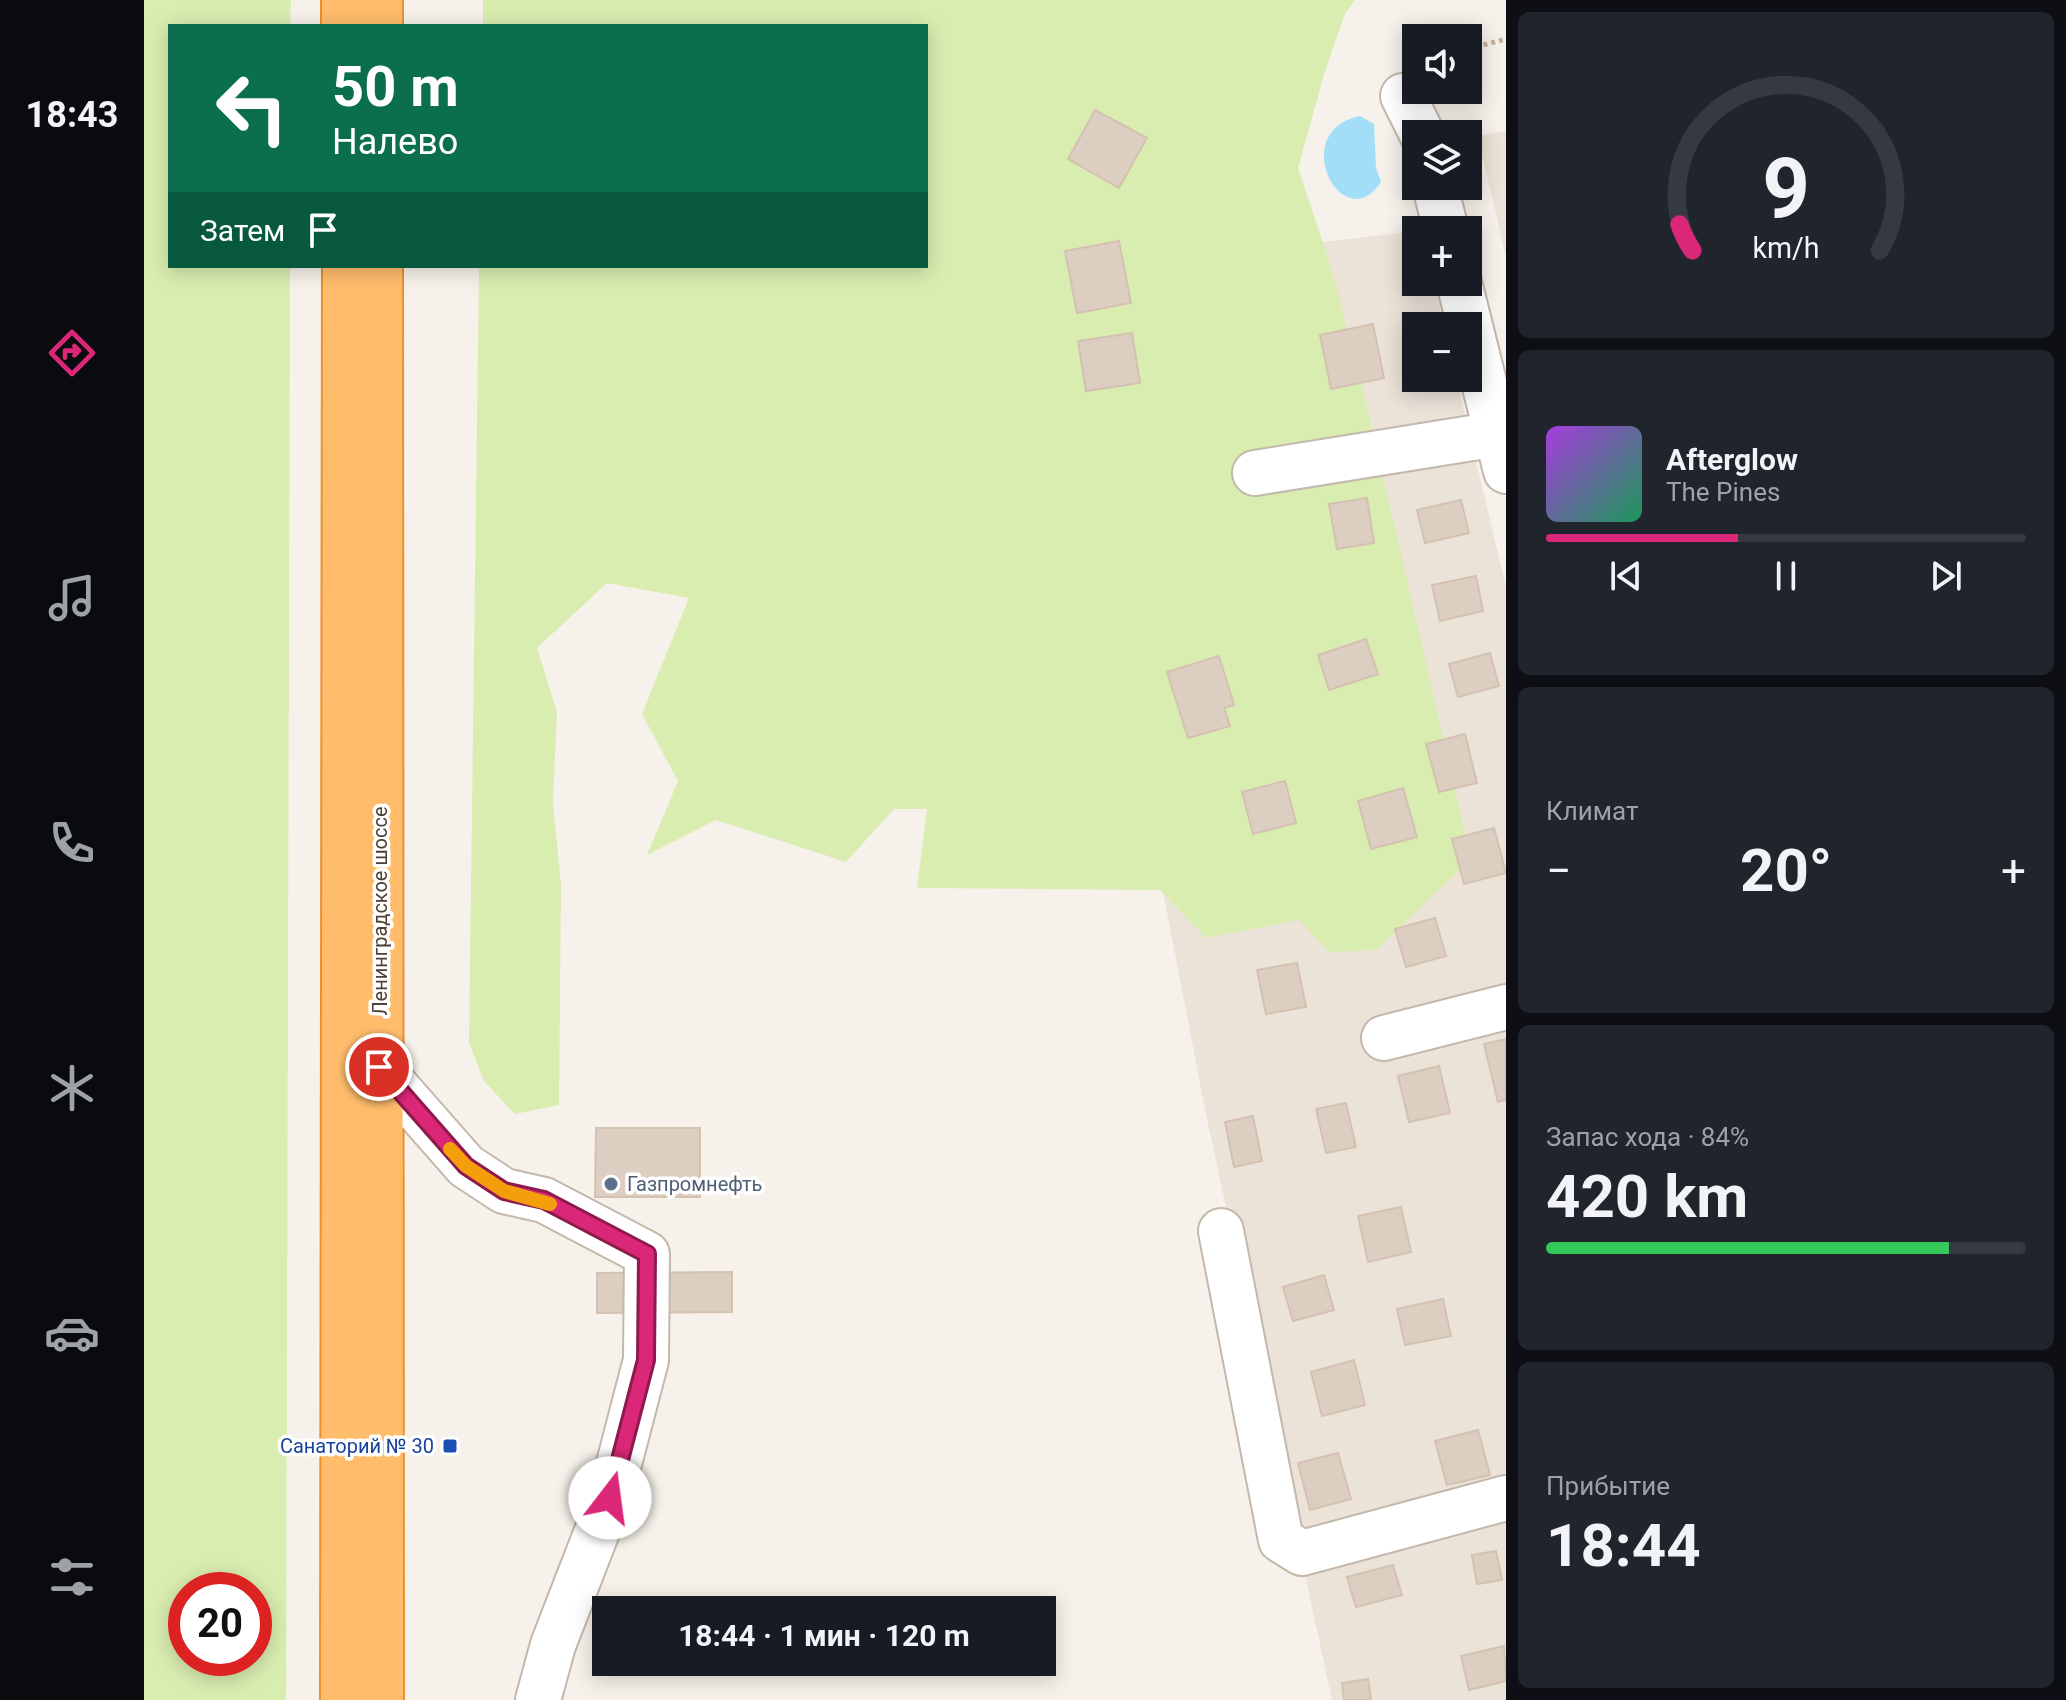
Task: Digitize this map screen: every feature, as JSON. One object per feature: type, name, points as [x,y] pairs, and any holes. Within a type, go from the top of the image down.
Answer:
[{"type":"highway","points":[[344,0],[344,24]]},
{"type":"highway","points":[[380,0],[380,24]]},
{"type":"highway","name":"Ленинградское шоссе","points":[[343,1700],[345,268]]},
{"type":"highway","name":"Ленинградское шоссе","points":[[380,268],[381,1700]]},
{"type":"street","points":[[1255,473],[1501,452],[1462,296]]},
{"type":"street","points":[[1384,1038],[1506,1007]]},
{"type":"street","points":[[379,1067],[466,1166],[504,1191],[544,1200],[647,1254],[646,1360],[610,1498],[553,1645],[538,1700]]},
{"type":"street","points":[[1221,1231],[1281,1540],[1302,1553],[1506,1498]]},
{"type":"path","points":[[1482,45],[1506,39]]},
{"type":"shaded area","points":[[1506,131],[1506,257],[1482,153],[1482,135]]},
{"type":"shaded area","points":[[1402,233],[1402,296],[1437,296],[1441,312],[1402,312],[1402,392],[1459,392],[1506,587],[1506,1700],[1332,1700],[1206,1114],[1143,788],[1203,256]]},
{"type":"green space","points":[[144,0],[291,0],[290,24],[168,24],[168,268],[290,268],[286,1700],[144,1700]]},
{"type":"green space","points":[[483,0],[1355,0],[1345,14],[1325,71],[1298,168],[1329,261],[1363,389],[1471,859],[1376,950],[1329,952],[1299,920],[1206,938],[1160,890],[917,888],[927,809],[894,809],[846,862],[716,820],[647,855],[678,781],[642,714],[689,598],[607,583],[537,648],[557,712],[553,802],[561,886],[559,1105],[515,1114],[484,1081],[469,1043],[479,268],[928,268],[928,24],[483,24]]},
{"type":"water","points":[[1360,116],[1374,124],[1376,168],[1381,182],[1366,196],[1351,198],[1338,191],[1328,176],[1324,159],[1327,141],[1338,126]]},
{"type":"building","points":[[1095,110],[1147,138],[1119,188],[1068,159]]},
{"type":"building","points":[[1119,241],[1131,303],[1077,313],[1065,251]]},
{"type":"building","points":[[1373,324],[1384,378],[1331,389],[1320,335]]},
{"type":"building","points":[[1132,333],[1140,383],[1086,391],[1078,341]]},
{"type":"building","points":[[1367,498],[1374,543],[1337,549],[1329,504]]},
{"type":"building","points":[[1461,500],[1469,533],[1425,543],[1417,510]]},
{"type":"building","points":[[1476,576],[1483,611],[1440,621],[1432,585]]},
{"type":"building","points":[[1366,639],[1378,674],[1329,690],[1318,655]]},
{"type":"building","points":[[1490,653],[1499,686],[1458,697],[1449,664]]},
{"type":"building","points":[[1219,656],[1234,705],[1224,708],[1230,726],[1188,738],[1167,672]]},
{"type":"building","points":[[1465,734],[1477,783],[1439,792],[1426,744]]},
{"type":"building","points":[[1285,781],[1296,823],[1253,834],[1242,792]]},
{"type":"building","points":[[1403,788],[1417,837],[1371,849],[1358,801]]},
{"type":"building","points":[[1494,828],[1506,873],[1464,884],[1452,839]]},
{"type":"building","points":[[1435,918],[1446,956],[1406,967],[1395,929]]},
{"type":"building","points":[[1297,963],[1306,1007],[1266,1014],[1257,970]]},
{"type":"building","points":[[1506,1039],[1506,1100],[1498,1102],[1484,1044]]},
{"type":"building","points":[[1439,1066],[1450,1113],[1409,1122],[1398,1076]]},
{"type":"building","points":[[1346,1103],[1356,1147],[1326,1153],[1316,1109]]},
{"type":"building","points":[[1253,1116],[1262,1161],[1234,1167],[1225,1122]]},
{"type":"building","points":[[596,1128],[700,1128],[700,1197],[595,1197]]},
{"type":"building","points":[[1401,1207],[1411,1252],[1368,1262],[1358,1216]]},
{"type":"building","points":[[732,1272],[732,1312],[597,1313],[597,1273]]},
{"type":"building","points":[[1324,1275],[1334,1310],[1293,1321],[1283,1287]]},
{"type":"building","points":[[1443,1299],[1451,1336],[1405,1345],[1397,1309]]},
{"type":"building","points":[[1354,1360],[1365,1405],[1322,1416],[1311,1372]]},
{"type":"building","points":[[1478,1430],[1490,1475],[1447,1485],[1435,1441]]},
{"type":"building","points":[[1338,1453],[1351,1499],[1310,1510],[1298,1463]]},
{"type":"building","points":[[1496,1551],[1502,1580],[1477,1584],[1472,1555]]},
{"type":"building","points":[[1393,1565],[1402,1595],[1356,1607],[1347,1577]]},
{"type":"building","points":[[1504,1646],[1506,1681],[1469,1690],[1461,1656]]},
{"type":"building","points":[[1368,1679],[1371,1700],[1344,1700],[1342,1683]]},
{"type":"slow traffic","points":[[450,1149],[466,1166],[504,1191],[550,1204]]},
{"type":"place","name":"Газпромнефть","points":[[611,1184]]},
{"type":"place","name":"Санаторий № 30","points":[[450,1446]]},
{"type":"route","points":[[379,1067],[466,1166],[504,1191],[544,1200],[647,1254],[646,1360],[610,1498]]}]
